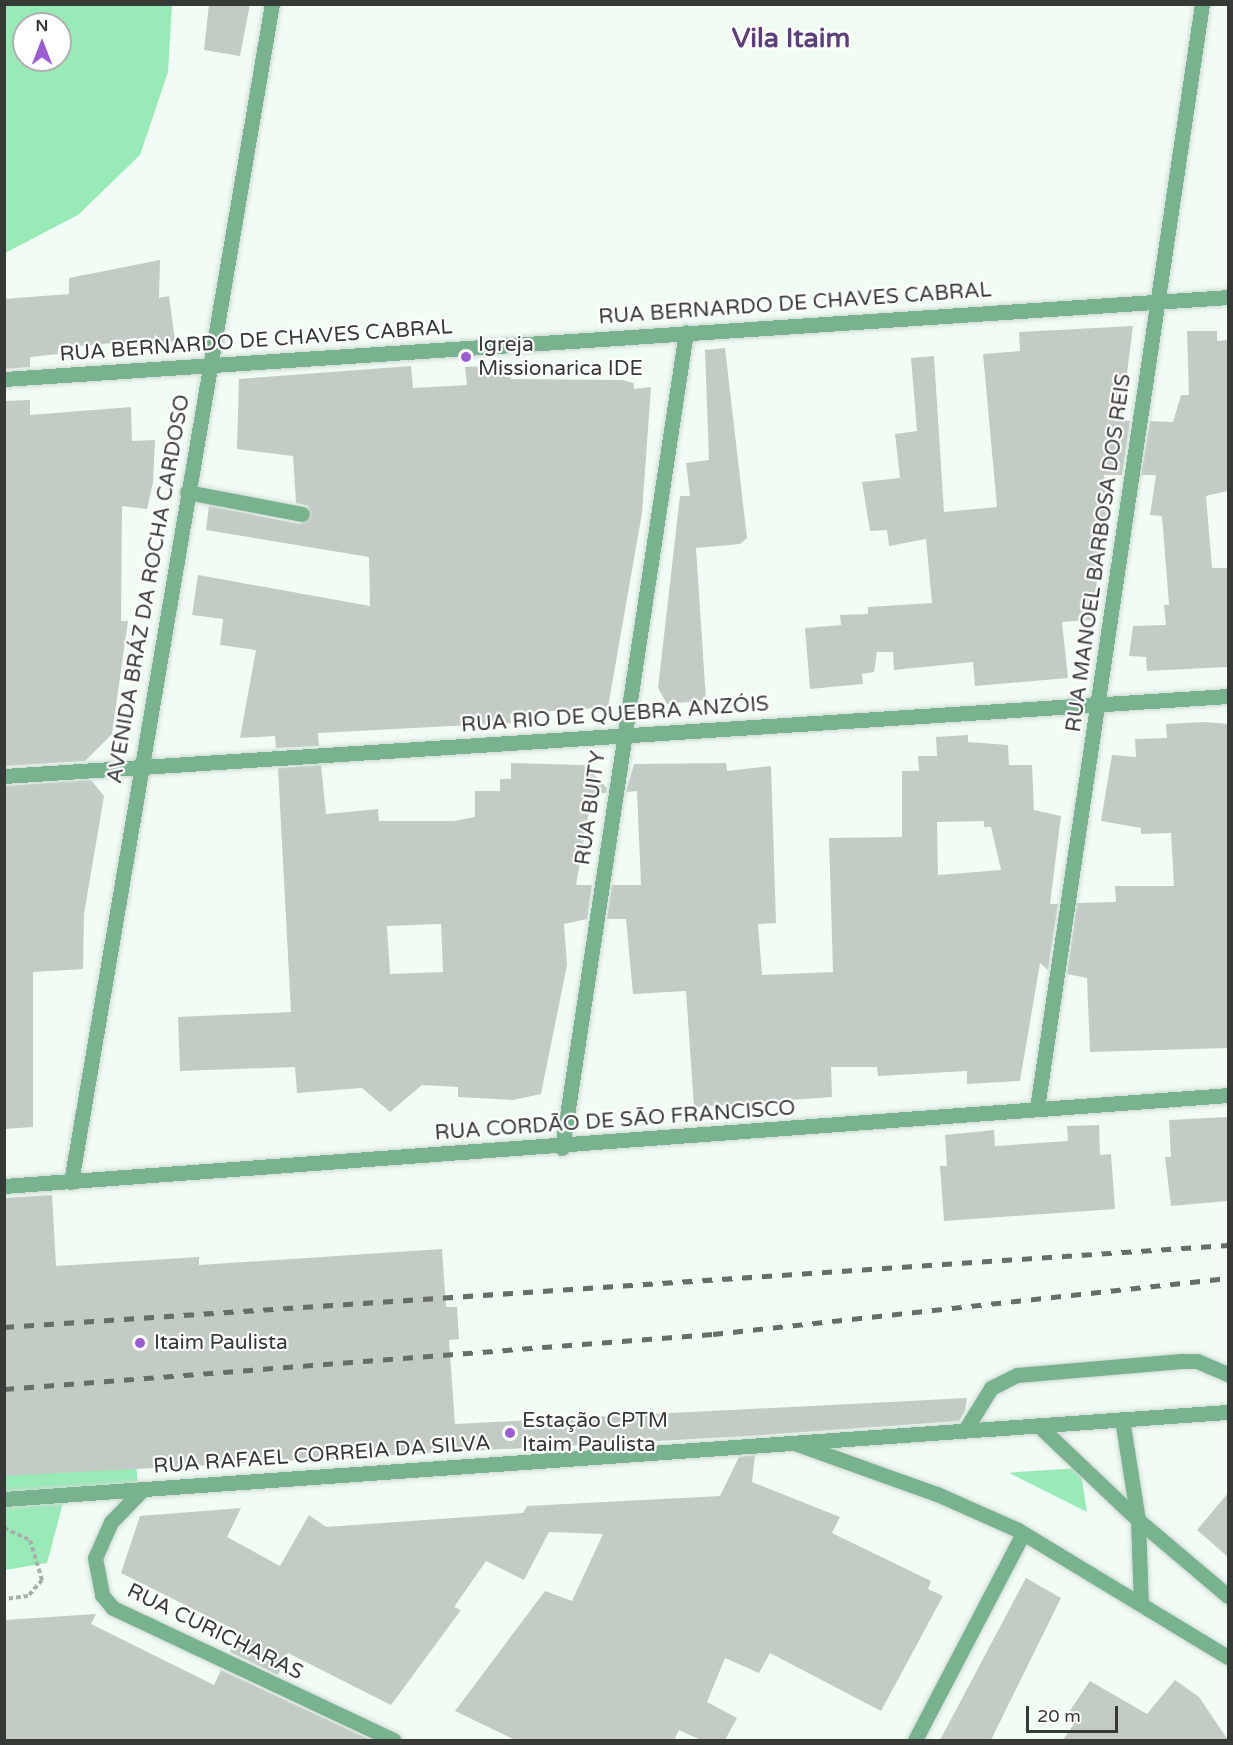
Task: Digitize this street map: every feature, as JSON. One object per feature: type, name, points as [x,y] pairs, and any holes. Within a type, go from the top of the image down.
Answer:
[{"type":"street","name":"AVENIDA BRÁZ DA ROCHA CARDOSO","points":[[71,1182],[138,767],[272,4]]},
{"type":"street","name":"RUA MANOEL BARBOSA DOS REIS","points":[[1037,1108],[1202,4]]},
{"type":"street","name":"RUA BERNARDO DE CHAVES CABRAL","points":[[4,379],[1228,297]]},
{"type":"street","name":"RUA BUITY","points":[[562,1148],[686,332]]},
{"type":"street","points":[[187,492],[302,514]]},
{"type":"street","name":"RUA RIO DE QUEBRA ANZÓIS","points":[[4,776],[1228,696]]},
{"type":"street","name":"RUA CORDÃO DE SÃO FRANCISCO","points":[[4,1186],[562,1148],[1037,1108],[1228,1095]]},
{"type":"street","points":[[965,1430],[991,1388],[1017,1375],[1181,1360],[1197,1360],[1228,1374]]},
{"type":"street","name":"RUA RAFAEL CORREIA DA SILVA","points":[[4,1499],[1228,1412]]},
{"type":"street","points":[[1122,1419],[1138,1520],[1140,1604]]},
{"type":"street","points":[[1038,1425],[1138,1520],[1228,1596]]},
{"type":"street","points":[[791,1442],[938,1494],[1023,1533],[1228,1657]]},
{"type":"street","name":"RUA CURICHARAS","points":[[143,1489],[111,1522],[95,1558],[102,1595],[113,1608],[393,1740]]},
{"type":"street","points":[[915,1740],[1023,1533]]},
{"type":"path","points":[[4,1241],[4,1260]]},
{"type":"path","points":[[4,1528],[30,1540],[42,1580],[28,1596],[4,1599]]},
{"type":"green space","points":[[5,4],[172,5],[168,72],[140,155],[78,215],[5,253]]},
{"type":"green space","points":[[133,1425],[138,1486],[64,1499],[47,1563],[5,1570],[5,1436]]},
{"type":"green space","points":[[1080,1468],[1087,1512],[1009,1473],[1017,1472]]},
{"type":"building","points":[[209,4],[250,4],[240,56],[204,50]]},
{"type":"building","points":[[160,260],[159,298],[169,296],[175,341],[124,349],[123,342],[58,348],[58,354],[30,357],[30,367],[4,369],[4,299],[69,294],[69,278]]},
{"type":"building","points":[[1133,326],[1121,420],[1130,421],[1122,475],[1104,475],[1108,512],[1091,620],[1062,622],[1068,678],[975,686],[973,662],[894,670],[893,652],[877,652],[874,672],[862,674],[863,684],[810,689],[805,628],[841,625],[840,615],[868,614],[868,607],[932,603],[926,539],[889,546],[887,530],[870,531],[862,482],[900,478],[895,434],[917,431],[911,358],[934,356],[944,512],[997,507],[983,354],[1020,351],[1019,332]]},
{"type":"building","points":[[1187,331],[1217,331],[1217,341],[1228,340],[1228,491],[1206,496],[1212,568],[1228,568],[1228,667],[1147,671],[1146,657],[1129,656],[1133,626],[1166,625],[1164,605],[1169,605],[1162,516],[1150,515],[1156,475],[1141,475],[1150,421],[1173,422],[1181,395],[1189,395]]},
{"type":"building","points":[[725,348],[747,538],[740,544],[696,548],[706,700],[667,704],[658,688],[680,496],[690,496],[686,463],[709,460],[705,350]]},
{"type":"building","points":[[411,366],[413,388],[467,385],[465,367],[493,366],[493,373],[510,372],[511,379],[622,380],[634,383],[634,389],[651,387],[642,513],[608,707],[510,714],[511,723],[318,733],[319,746],[276,748],[275,736],[240,738],[256,650],[220,645],[223,619],[192,615],[198,575],[370,606],[369,557],[206,530],[209,506],[300,524],[311,516],[308,506],[296,503],[293,456],[237,449],[239,379]]},
{"type":"building","points":[[30,400],[30,415],[131,407],[132,441],[155,440],[153,483],[147,509],[122,506],[121,621],[128,621],[112,734],[85,761],[4,766],[4,401]]},
{"type":"building","points":[[1203,722],[1228,724],[1228,1048],[1090,1052],[1087,978],[1067,974],[1077,903],[1116,902],[1115,886],[1174,886],[1171,833],[1141,834],[1141,828],[1101,821],[1112,755],[1136,757],[1135,739],[1167,738],[1166,724]]},
{"type":"building","points":[[968,735],[968,742],[1008,745],[1009,765],[1032,765],[1034,810],[1061,816],[1050,904],[1058,904],[1048,970],[1040,963],[1020,1081],[967,1084],[967,1071],[878,1076],[877,1067],[831,1067],[832,1097],[694,1107],[686,991],[633,994],[626,919],[607,919],[612,885],[641,885],[637,791],[626,792],[634,764],[726,763],[727,771],[771,766],[776,923],[758,924],[762,975],[833,972],[829,838],[902,837],[902,771],[919,771],[918,756],[937,756],[936,737]],"holes":[[[984,821],[984,827],[991,827],[1001,870],[938,875],[937,822]]]},
{"type":"building","points":[[511,763],[584,765],[607,788],[606,793],[592,794],[576,885],[592,885],[587,919],[564,924],[567,965],[541,1094],[513,1100],[458,1097],[458,1087],[422,1085],[390,1112],[362,1088],[297,1093],[295,1067],[180,1071],[178,1017],[291,1012],[278,768],[321,765],[326,814],[378,809],[379,821],[454,821],[475,817],[475,791],[500,791],[500,779],[511,779]],"holes":[[[441,924],[443,972],[390,974],[387,926]]]},
{"type":"building","points":[[91,780],[104,796],[84,914],[83,969],[33,972],[33,1127],[4,1129],[4,786]]},
{"type":"building","points":[[1228,1117],[1228,1201],[1171,1206],[1165,1157],[1171,1157],[1169,1120]]},
{"type":"building","points":[[1099,1125],[1100,1155],[1111,1154],[1115,1209],[944,1221],[940,1166],[947,1166],[945,1135],[994,1130],[995,1146],[1068,1141],[1067,1126]]},
{"type":"building","points":[[52,1195],[56,1266],[199,1257],[199,1265],[442,1249],[446,1307],[457,1307],[459,1339],[449,1340],[455,1424],[967,1398],[965,1411],[959,1421],[749,1436],[4,1476],[4,1198]]},
{"type":"building","points":[[755,1455],[752,1482],[840,1517],[832,1533],[931,1581],[928,1589],[943,1596],[881,1711],[770,1653],[759,1673],[725,1658],[707,1702],[737,1718],[725,1740],[701,1740],[679,1730],[674,1740],[515,1740],[455,1711],[545,1591],[572,1601],[603,1534],[549,1532],[524,1580],[486,1561],[454,1607],[461,1610],[391,1705],[288,1653],[278,1675],[230,1652],[239,1632],[121,1573],[140,1516],[241,1508],[227,1537],[280,1566],[309,1515],[326,1527],[523,1513],[527,1506],[720,1496],[739,1457]]},
{"type":"building","points":[[1228,1493],[1228,1557],[1197,1530]]},
{"type":"building","points":[[1026,1578],[1061,1598],[991,1740],[940,1740]]},
{"type":"building","points":[[96,1614],[91,1624],[214,1685],[221,1670],[371,1740],[4,1740],[4,1620]]},
{"type":"building","points":[[1175,1680],[1199,1697],[1228,1740],[1063,1740],[1074,1724],[1065,1718],[1090,1681],[1147,1714]]},
{"type":"railway","points":[[4,1327],[1228,1245]]},
{"type":"railway","points":[[4,1389],[713,1334],[1228,1278]]},
{"type":"place","name":"Igreja Missionarica IDE","points":[[466,357]]},
{"type":"place","name":"Itaim Paulista","points":[[140,1343]]},
{"type":"place","name":"Estação CPTM Itaim Paulista","points":[[510,1433]]},
{"type":"district","name":"Vila Itaim","points":[[791,39]]}]
